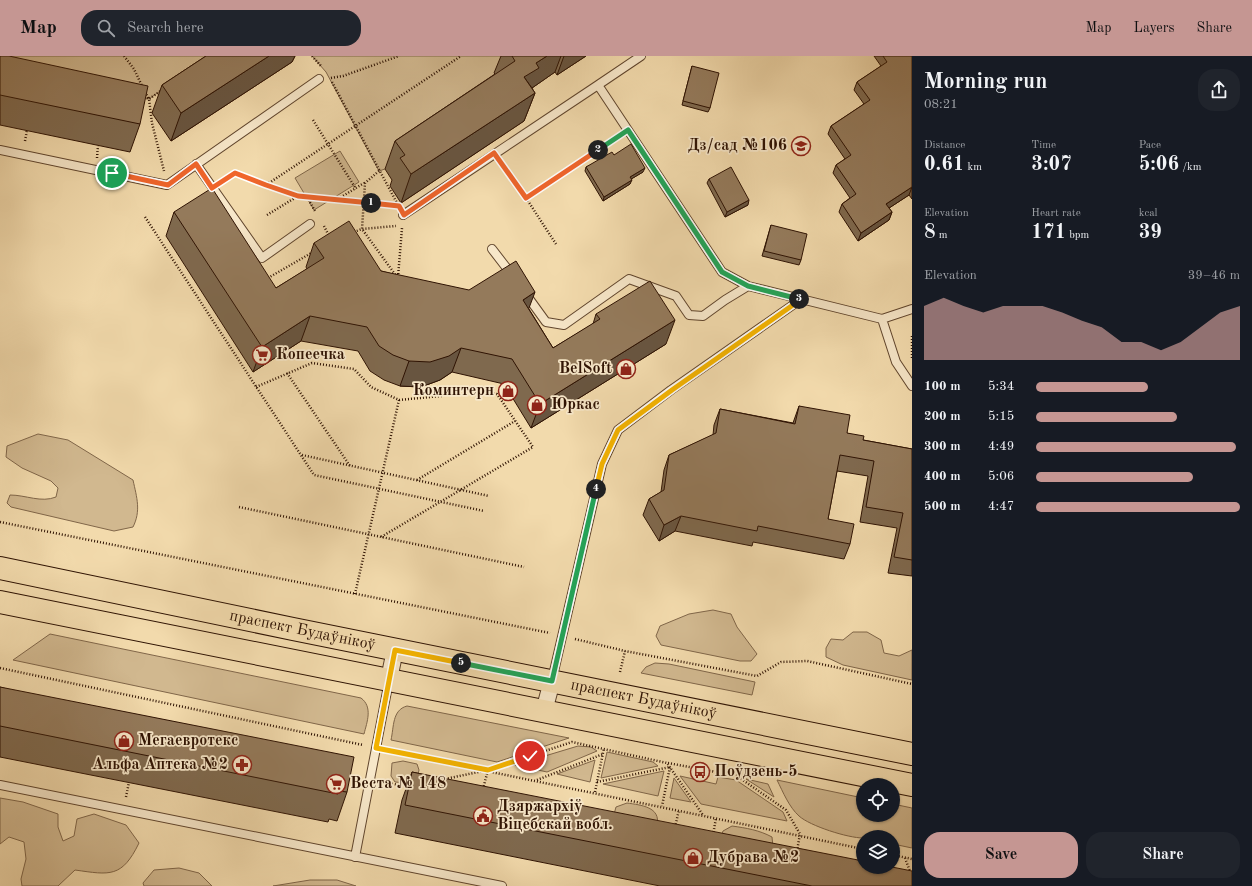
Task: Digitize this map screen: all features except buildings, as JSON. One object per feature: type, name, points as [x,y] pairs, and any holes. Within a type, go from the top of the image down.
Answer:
[{"type":"main road","name":"праспект Будаўнікоў","points":[[0,568],[395,650],[912,754]]},
{"type":"main road","name":"праспект Будаўнікоў","points":[[0,602],[912,784]]},
{"type":"street","points":[[389,679],[395,650]]},
{"type":"street","points":[[544,711],[552,681]]},
{"type":"lane","points":[[404,215],[494,153],[641,56]]},
{"type":"lane","points":[[0,150],[168,185],[319,79]]},
{"type":"lane","points":[[598,85],[722,272],[748,286],[882,319],[912,308]]},
{"type":"lane","points":[[196,164],[262,258],[310,224]]},
{"type":"lane","points":[[492,249],[546,322],[564,325],[629,279],[676,296],[689,315],[703,316],[748,286]]},
{"type":"lane","points":[[552,681],[602,464],[618,430],[800,300]]},
{"type":"lane","points":[[882,319],[896,362],[912,386]]},
{"type":"lane","points":[[355,857],[389,679]]},
{"type":"lane","points":[[0,785],[502,886]]},
{"type":"path","points":[[124,56],[134,69],[149,99],[152,123],[168,185]]},
{"type":"path","points":[[312,56],[322,67]]},
{"type":"path","points":[[319,79],[343,76],[399,56]]},
{"type":"path","points":[[266,185],[460,56]]},
{"type":"path","points":[[212,188],[235,173],[298,196],[363,201],[399,206],[326,72]]},
{"type":"path","points":[[149,99],[167,86]]},
{"type":"path","points":[[142,96],[149,99]]},
{"type":"path","points":[[313,120],[356,189]]},
{"type":"path","points":[[24,148],[28,130]]},
{"type":"path","points":[[526,198],[628,130]]},
{"type":"path","points":[[494,153],[556,244]]},
{"type":"path","points":[[338,199],[365,183],[379,171]]},
{"type":"path","points":[[365,183],[362,229],[398,279]]},
{"type":"path","points":[[267,215],[298,196]]},
{"type":"path","points":[[398,279],[404,215]]},
{"type":"path","points":[[145,217],[314,475],[484,511]]},
{"type":"path","points":[[391,281],[398,279]]},
{"type":"path","points":[[912,336],[912,358]]},
{"type":"path","points":[[256,387],[312,363],[354,369],[371,387],[399,400],[441,396],[460,389],[497,394],[533,447],[380,537]]},
{"type":"path","points":[[287,373],[350,466]]},
{"type":"path","points":[[355,594],[399,400]]},
{"type":"path","points":[[417,480],[515,421]]},
{"type":"path","points":[[301,455],[489,496]]},
{"type":"path","points":[[239,507],[524,566]]},
{"type":"path","points":[[0,522],[563,636],[625,651],[757,676],[781,662],[806,661],[912,684]]},
{"type":"path","points":[[620,672],[625,651]]},
{"type":"path","points":[[0,668],[376,748],[800,834],[856,847]]},
{"type":"path","points":[[438,781],[488,770],[572,742],[737,776],[786,810],[800,834],[795,858]]},
{"type":"path","points":[[595,793],[605,743]]},
{"type":"path","points":[[536,780],[603,754]]},
{"type":"path","points":[[667,762],[704,815]]},
{"type":"path","points":[[597,782],[670,767]]},
{"type":"path","points":[[662,806],[670,767]]},
{"type":"path","points":[[482,795],[488,770]]},
{"type":"path","points":[[370,780],[416,787]]},
{"type":"path","points":[[675,829],[679,810]]},
{"type":"path","points":[[712,841],[716,818]]},
{"type":"path","points":[[900,857],[912,859]]},
{"type":"path","points":[[905,858],[912,877]]},
{"type":"shaded area","points":[[0,56],[209,56],[149,99],[120,88]]},
{"type":"shaded area","points":[[312,56],[520,56],[505,89],[385,169],[379,171],[326,72]]},
{"type":"shaded area","points":[[340,151],[359,182],[314,210],[295,178]]},
{"type":"shaded area","points":[[38,434],[68,440],[133,480],[138,510],[133,527],[114,531],[11,507],[7,503],[10,495],[39,499],[50,499],[56,497],[58,488],[51,481],[22,468],[6,457],[7,446]]},
{"type":"shaded area","points":[[713,610],[731,614],[737,627],[757,654],[751,661],[740,661],[661,645],[656,636],[660,626],[689,614]]},
{"type":"shaded area","points":[[853,632],[867,632],[881,640],[884,653],[899,656],[912,650],[912,680],[843,665],[826,657],[826,648],[831,639],[843,640]]},
{"type":"shaded area","points":[[50,634],[361,698],[365,702],[368,710],[368,720],[364,734],[13,660]]},
{"type":"shaded area","points":[[655,663],[669,664],[755,682],[752,695],[641,673],[646,667]]},
{"type":"shaded area","points":[[407,706],[569,738],[497,762],[391,740],[396,715],[402,708]]},
{"type":"shaded area","points":[[578,746],[591,747],[597,751],[547,772],[515,765]]},
{"type":"shaded area","points":[[607,752],[653,762],[658,766],[601,778]]},
{"type":"shaded area","points":[[595,760],[590,782],[557,774]]},
{"type":"shaded area","points":[[403,761],[417,764],[419,770],[417,779],[408,783],[395,782],[391,776],[392,763]]},
{"type":"shaded area","points":[[664,771],[658,796],[603,784]]},
{"type":"shaded area","points":[[680,776],[716,784],[718,777],[736,780],[783,812],[787,821],[701,804]]},
{"type":"shaded area","points":[[674,778],[691,802],[670,798]]},
{"type":"shaded area","points":[[746,779],[768,784],[774,797]]},
{"type":"shaded area","points":[[777,780],[856,797],[856,822],[900,822],[900,805],[912,808],[912,848],[900,845],[900,830],[856,830],[856,837],[830,831],[812,824],[799,816],[786,799]]},
{"type":"shaded area","points":[[0,798],[23,802],[58,814],[58,827],[63,841],[74,836],[77,819],[94,814],[126,825],[139,843],[127,863],[114,872],[97,873],[75,870],[58,886],[22,886],[21,879],[26,859],[24,842],[9,837],[0,844]]},
{"type":"shaded area","points":[[627,803],[649,808],[656,814],[657,825],[613,818],[616,807]]},
{"type":"shaded area","points":[[732,826],[757,831],[772,837],[773,847],[720,839],[723,831]]},
{"type":"shaded area","points":[[179,868],[199,873],[212,886],[144,886],[143,883],[154,870]]},
{"type":"shaded area","points":[[310,880],[337,880],[356,886],[273,886]]},
{"type":"place","name":"Дз/сад №106","points":[[801,146]]},
{"type":"place","name":"Копеечка","points":[[262,355]]},
{"type":"place","name":"BelSoft","points":[[626,369]]},
{"type":"place","name":"Коминтерн","points":[[508,391]]},
{"type":"place","name":"Юркас","points":[[537,405]]},
{"type":"place","name":"Мегаевротекс","points":[[124,741]]},
{"type":"place","name":"Альфа Аптека №2","points":[[242,765]]},
{"type":"place","name":"Поўдзень-5","points":[[700,772]]},
{"type":"place","name":"Веста № 148","points":[[336,784]]},
{"type":"place","name":"Дзяржархіў Віцебскай вобл.","points":[[483,816]]},
{"type":"place","name":"Дубрава №2","points":[[693,858]]},
{"type":"route","points":[[112,173],[168,185],[196,164],[212,188],[235,173],[298,196],[363,201],[399,206],[404,215],[494,153],[526,198],[628,130],[722,272],[748,286],[800,300],[618,430],[602,464],[552,681],[395,650],[376,748],[488,770],[530,756]]}]
